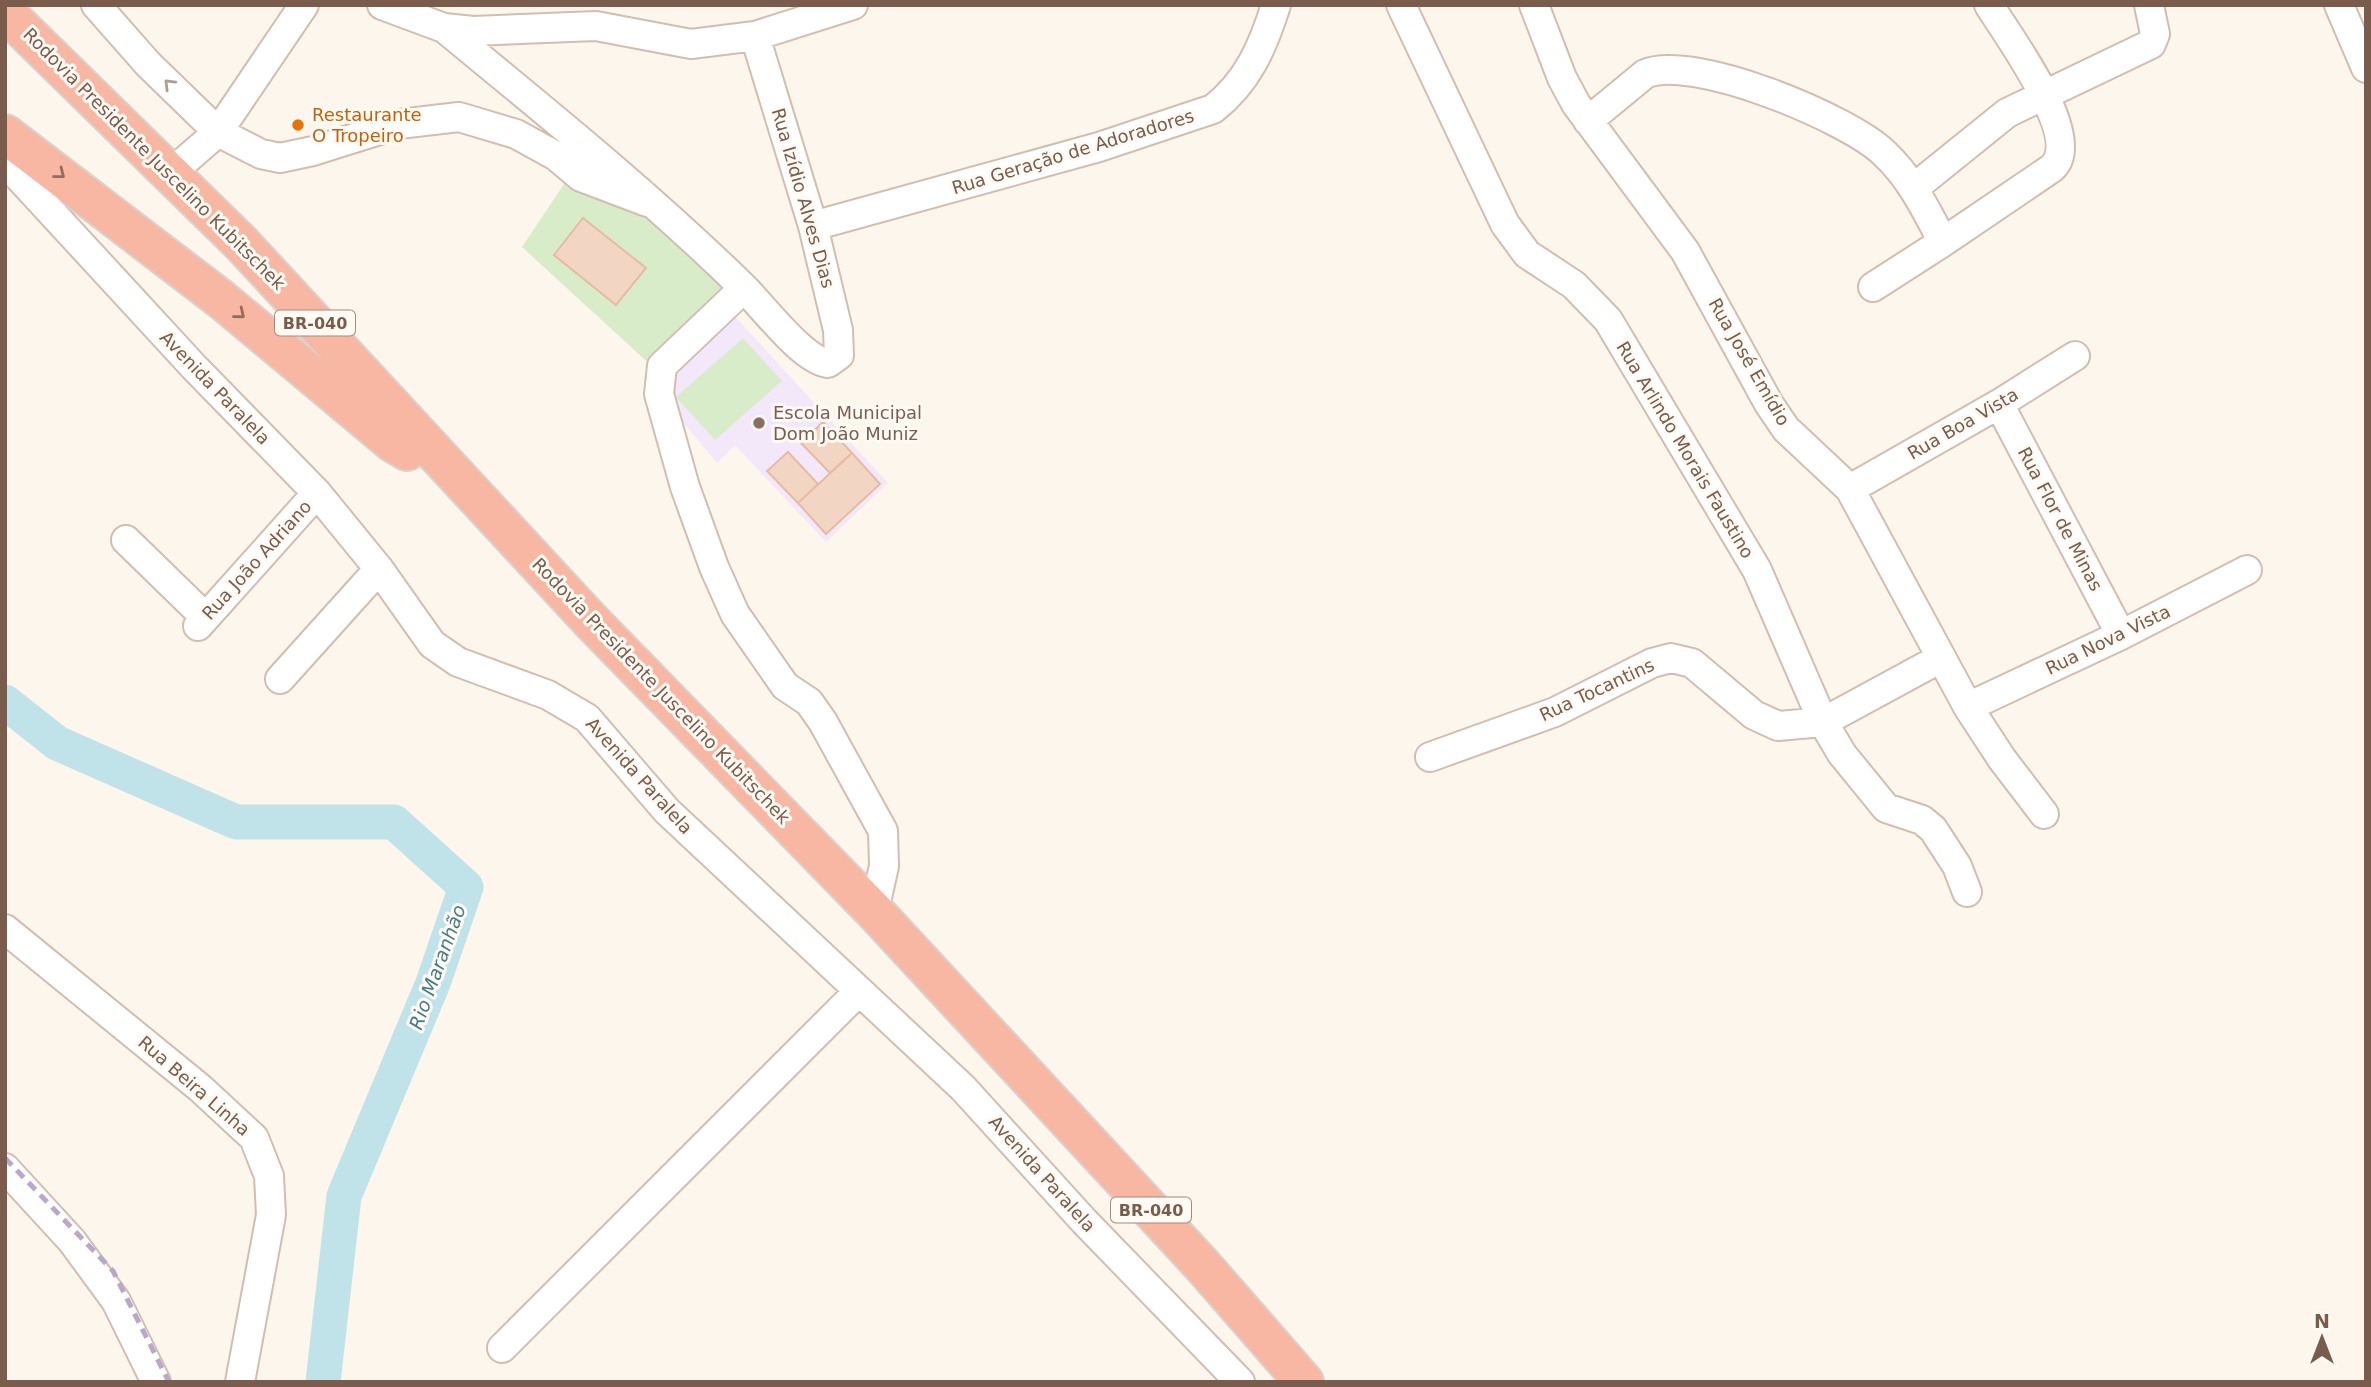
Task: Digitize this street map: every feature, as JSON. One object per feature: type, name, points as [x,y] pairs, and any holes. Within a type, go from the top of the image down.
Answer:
[{"type":"highway","name":"Rodovia Presidente Juscelino Kubitschek","points":[[5,12],[172,172],[457,474],[590,620],[874,911],[1202,1265],[1304,1382]]},
{"type":"highway","points":[[5,134],[222,300],[392,442],[457,474]]},
{"type":"street","points":[[96,5],[148,64],[218,132],[246,148],[280,158],[313,151],[399,124],[439,117],[469,119],[516,134],[556,156],[581,177],[601,187],[657,206]]},
{"type":"street","points":[[172,172],[218,132],[304,5]]},
{"type":"street","points":[[382,5],[444,28],[496,30],[596,26],[691,44],[755,36],[853,5]]},
{"type":"street","name":"Rua Geração de Adoradores","points":[[813,226],[1099,147],[1213,109],[1228,97],[1256,60],[1276,5]]},
{"type":"street","name":"Rua Arlindo Morais Faustino","points":[[1401,5],[1505,224],[1527,254],[1574,285],[1608,320],[1757,570],[1823,722],[1842,754],[1886,808],[1922,821],[1933,829],[1957,866],[1967,892]]},
{"type":"street","name":"Rua José Emídio","points":[[1534,5],[1562,78],[1588,121],[1685,251],[1769,404],[1786,429],[1850,489],[1968,707],[2044,814]]},
{"type":"street","points":[[1873,287],[1943,242],[2060,160],[2060,133],[2044,95],[1989,5]]},
{"type":"street","points":[[1914,188],[1990,124],[2151,44],[2155,34],[2150,5]]},
{"type":"street","points":[[2339,5],[2366,68]]},
{"type":"street","points":[[444,28],[657,206],[744,288],[662,366],[658,380],[659,394],[685,487],[725,594],[785,686],[809,702],[823,722],[883,831],[884,866],[874,911]]},
{"type":"street","name":"Rua Izídio Alves Dias","points":[[744,288],[813,357],[823,363],[835,361],[839,355],[838,330],[813,226],[755,36]]},
{"type":"street","points":[[1588,121],[1645,74],[1667,68],[1695,71],[1735,82],[1836,121],[1876,145],[1914,188],[1943,242]]},
{"type":"street","name":"Avenida Paralela","points":[[5,162],[176,347],[317,493],[379,569],[419,630],[442,653],[472,669],[548,695],[587,718],[667,811],[963,1088],[1084,1221],[1240,1382]]},
{"type":"street","name":"Rua Boa Vista","points":[[1850,489],[1999,404],[2075,356]]},
{"type":"street","name":"Rua Flor de Minas","points":[[1999,404],[2121,635]]},
{"type":"street","name":"Rua João Adriano","points":[[126,540],[201,622],[317,493]]},
{"type":"street","points":[[281,679],[379,569]]},
{"type":"street","name":"Rua Nova Vista","points":[[1968,707],[2121,635],[2247,570]]},
{"type":"street","name":"Rua Tocantins","points":[[1430,757],[1555,712],[1652,663],[1671,658],[1692,663],[1765,722],[1790,726],[1823,722],[1941,658]]},
{"type":"street","name":"Rua Beira Linha","points":[[5,929],[191,1081],[254,1138],[268,1176],[271,1215],[240,1382]]},
{"type":"street","points":[[502,1348],[859,991]]},
{"type":"street","points":[[5,1168],[72,1241],[116,1301],[156,1382]]},
{"type":"shaded area","name":"Escola Municipal Dom João Muniz","points":[[729,310],[888,483],[826,542],[735,445],[717,463],[666,402],[664,370]]},
{"type":"green space","points":[[582,157],[731,296],[654,368],[522,247]]},
{"type":"green space","points":[[743,338],[782,381],[715,440],[676,397]]},
{"type":"building","points":[[583,218],[646,268],[616,305],[554,255]]},
{"type":"building","points":[[823,422],[852,453],[830,473],[801,443]]},
{"type":"building","points":[[788,452],[818,484],[798,503],[767,471]]},
{"type":"building","points":[[852,453],[880,484],[826,534],[798,503]]},
{"type":"waterway","name":"Rio Maranhão","points":[[5,702],[57,743],[236,822],[394,822],[466,887],[433,983],[344,1196],[323,1382]]},
{"type":"railway","points":[[5,1158],[113,1271],[169,1382]]},
{"type":"place","name":"Restaurante O Tropeiro","points":[[298,125]]},
{"type":"place","name":"Escola Municipal Dom João Muniz","points":[[759,423]]}]
